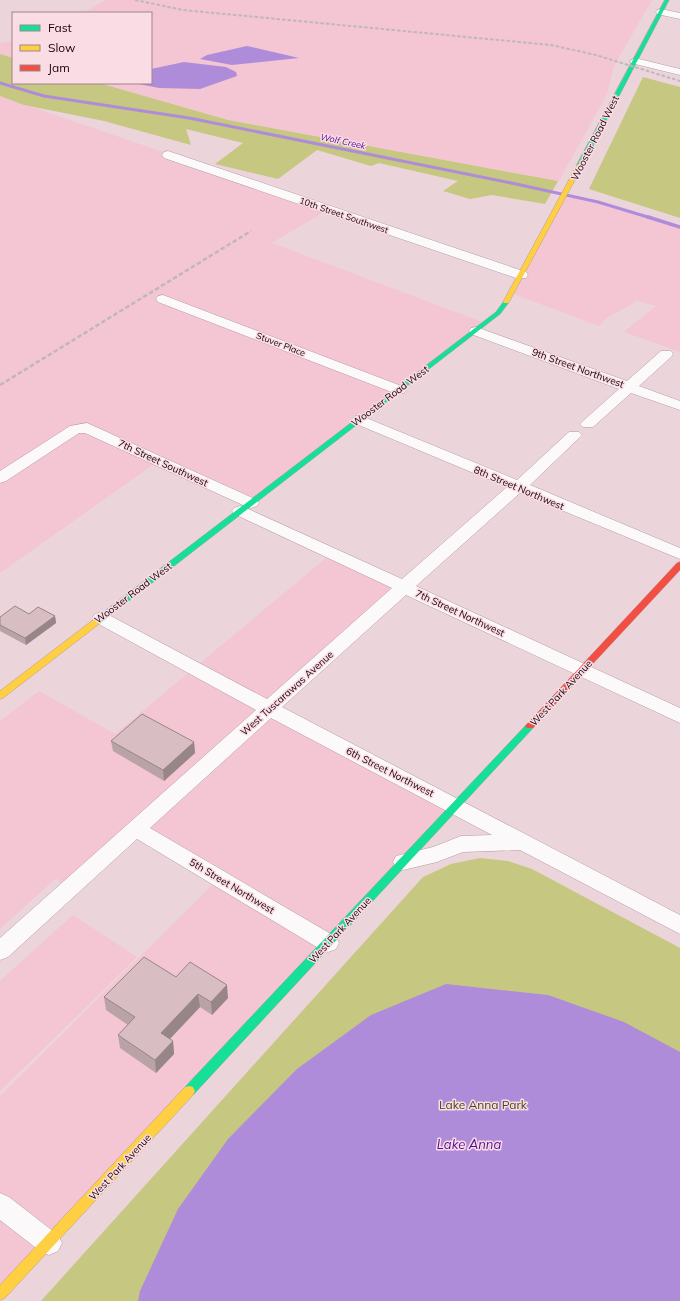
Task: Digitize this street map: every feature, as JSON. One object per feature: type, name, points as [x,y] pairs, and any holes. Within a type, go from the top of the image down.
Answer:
[{"type":"main road","name":"Wooster Road West","points":[[0,696],[476,331],[502,308],[572,183],[600,125],[636,61],[667,0]]},
{"type":"main road","name":"West Park Avenue","points":[[0,1294],[680,565]]},
{"type":"street","points":[[661,12],[680,16]]},
{"type":"street","points":[[636,61],[680,72]]},
{"type":"street","name":"10th Street Southwest","points":[[168,155],[521,275]]},
{"type":"street","name":"Stuver Place","points":[[163,299],[399,390]]},
{"type":"street","name":"9th Street Northwest","points":[[476,331],[680,406]]},
{"type":"street","points":[[588,424],[666,354]]},
{"type":"street","name":"8th Street Northwest","points":[[359,420],[680,554]]},
{"type":"street","name":"7th Street Southwest","points":[[0,478],[75,429],[87,428],[245,507]]},
{"type":"street","name":"West Tuscarawas Avenue","points":[[0,951],[406,588],[505,496],[528,480],[574,435]]},
{"type":"street","name":"7th Street Northwest","points":[[245,507],[406,588],[680,716]]},
{"type":"street","name":"6th Street Northwest","points":[[101,618],[270,709],[680,925]]},
{"type":"street","name":"5th Street Northwest","points":[[136,829],[328,943]]},
{"type":"street","points":[[403,862],[437,854],[461,844],[524,842]]},
{"type":"street","points":[[0,1205],[49,1243]]},
{"type":"shaded area","points":[[106,0],[652,0],[614,66],[607,94],[559,181],[228,120],[102,84],[152,84],[152,12],[85,12]]},
{"type":"shaded area","points":[[12,41],[12,58],[0,54],[0,43]]},
{"type":"shaded area","points":[[0,96],[329,209],[272,243],[485,323],[251,503],[87,428],[0,472]]},
{"type":"shaded area","points":[[565,196],[598,202],[680,228],[680,352],[624,332],[656,306],[637,301],[607,318],[599,326],[511,293]]},
{"type":"shaded area","points":[[80,432],[88,433],[154,464],[0,573],[0,483]]},
{"type":"shaded area","points":[[332,553],[406,588],[270,709],[456,806],[0,1294],[0,1096],[219,878],[136,829],[65,893],[58,879],[55,879],[0,929],[0,721],[39,691],[115,734]]},
{"type":"shaded area","points":[[73,915],[137,957],[0,1091],[0,981]]},
{"type":"green space","points":[[0,54],[12,58],[12,84],[102,84],[228,120],[558,181],[545,204],[492,195],[470,199],[443,191],[458,181],[379,163],[371,166],[317,150],[278,179],[215,164],[243,143],[186,129],[191,145],[104,121],[24,105],[0,96]]},
{"type":"green space","points":[[643,77],[680,87],[680,218],[589,189]]},
{"type":"green space","name":"Lake Anna","points":[[480,858],[508,861],[532,869],[680,948],[680,1301],[41,1301],[423,877],[451,864]]},
{"type":"water","points":[[247,46],[299,58],[232,65],[200,59],[207,55]]},
{"type":"water","points":[[184,62],[226,67],[236,72],[237,76],[200,89],[159,88],[139,84],[152,84],[152,69]]},
{"type":"water","name":"Lake Anna","points":[[446,984],[548,995],[624,1022],[680,1052],[680,1301],[138,1301],[140,1291],[178,1209],[228,1139],[297,1069],[371,1015]]},
{"type":"building","points":[[15,606],[29,614],[38,607],[55,616],[25,638],[0,625],[0,617]]},
{"type":"building","points":[[142,714],[194,742],[163,770],[111,741]]},
{"type":"building","points":[[144,957],[176,977],[190,962],[227,985],[211,1002],[198,994],[161,1033],[173,1041],[155,1060],[118,1035],[135,1017],[104,997]]},
{"type":"waterway","name":"Wolf Creek","points":[[0,83],[44,96],[189,118],[516,184],[598,202],[651,218]]},
{"type":"waterway","name":"Wolf Creek","points":[[648,217],[680,227]]},
{"type":"railway","points":[[135,0],[183,10],[551,45],[596,55],[680,81]]},
{"type":"railway","points":[[0,385],[251,231]]},
{"type":"traffic: fast","points":[[580,165],[667,0]]},
{"type":"traffic: fast","points":[[96,622],[498,313],[506,302]]},
{"type":"traffic: fast","points":[[189,1091],[530,726]]},
{"type":"traffic: slow","points":[[506,302],[580,165]]},
{"type":"traffic: slow","points":[[0,696],[96,622]]},
{"type":"traffic: slow","points":[[0,1294],[189,1091]]},
{"type":"traffic: jam","points":[[530,726],[680,565]]},
{"type":"park label","name":"Lake Anna Park","points":[[483,1104]]}]
